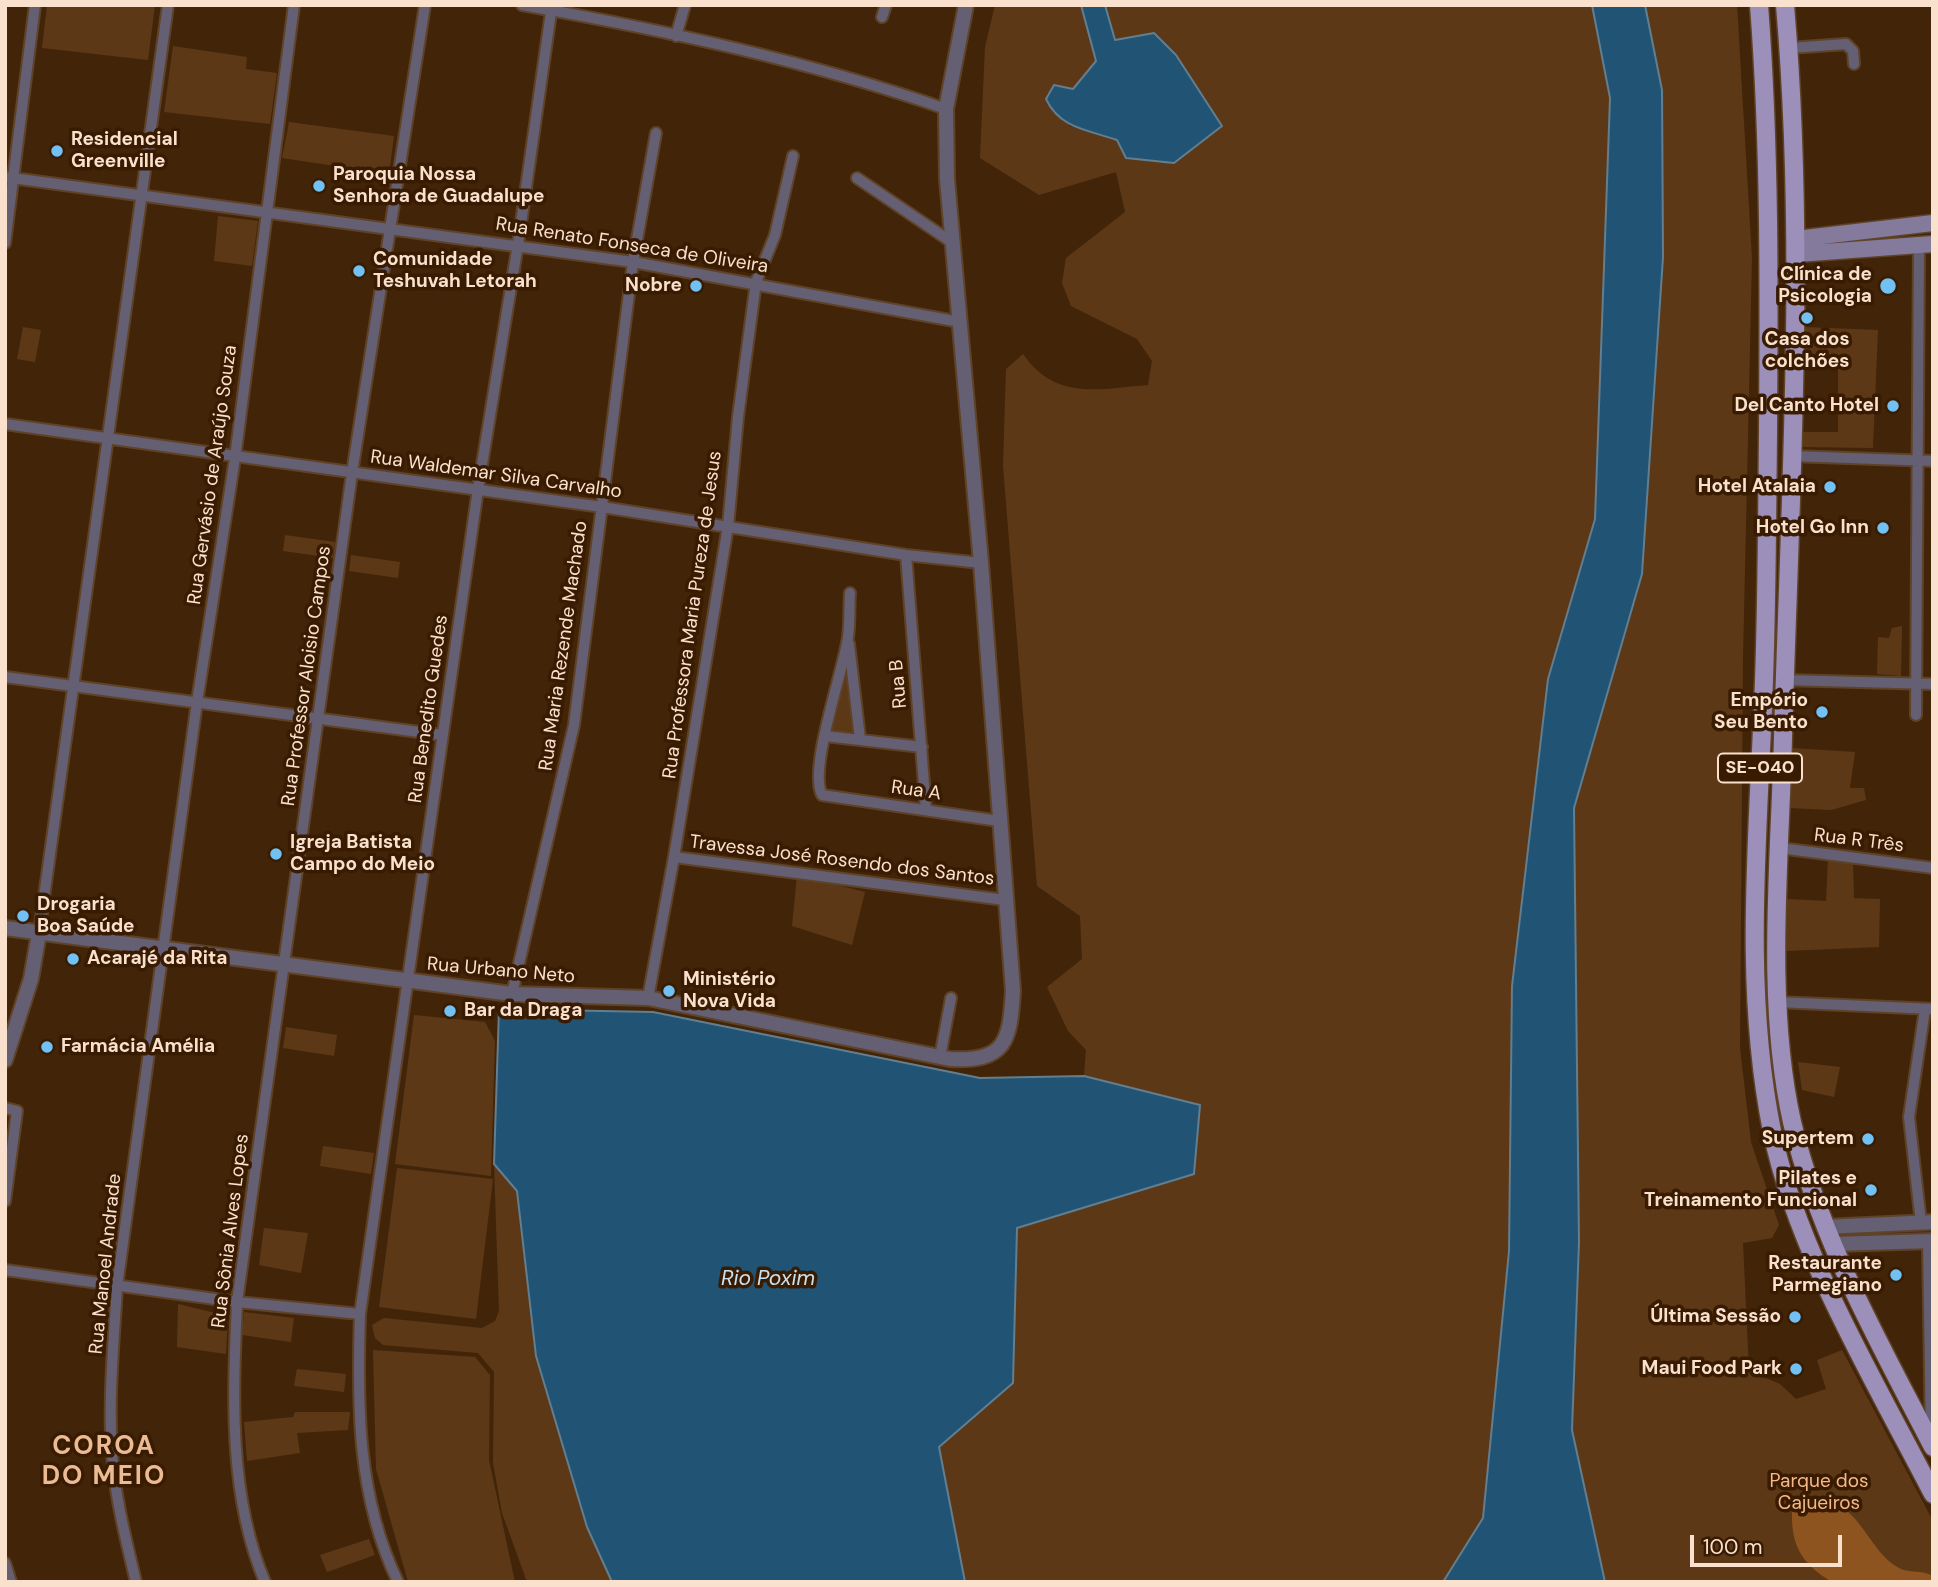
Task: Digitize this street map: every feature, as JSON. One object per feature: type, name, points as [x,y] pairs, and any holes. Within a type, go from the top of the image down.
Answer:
[{"type":"main road","name":"SE-040","points":[[1759,5],[1770,273],[1764,677],[1756,852],[1755,1003],[1762,1074],[1773,1135],[1802,1226],[1844,1320],[1933,1494]]},
{"type":"main road","name":"SE-040","points":[[1785,5],[1789,48],[1793,247],[1792,456],[1777,1002],[1781,1062],[1792,1120],[1824,1227],[1932,1445]]},
{"type":"main road","points":[[1762,50],[1771,87],[1780,221],[1793,247]]},
{"type":"main road","points":[[1770,273],[1793,247],[1933,223]]},
{"type":"main road","points":[[1793,247],[1926,244]]},
{"type":"street","points":[[5,243],[10,177],[35,5]]},
{"type":"street","points":[[5,1060],[31,979],[39,933],[110,438],[168,5]]},
{"type":"street","name":"Rua Gervásio de Araújo Souza","points":[[164,949],[197,702],[235,458],[294,5]]},
{"type":"street","name":"Rua Professor Aloisio Campos","points":[[285,966],[352,473],[388,228],[425,5]]},
{"type":"street","points":[[522,5],[551,8],[676,36],[880,88],[946,108]]},
{"type":"street","points":[[676,36],[685,5]]},
{"type":"street","points":[[882,17],[886,5]]},
{"type":"street","points":[[966,5],[946,108],[953,243],[981,563],[1005,900]]},
{"type":"street","name":"Rua Benedito Guedes","points":[[398,1582],[364,1471],[357,1399],[360,1314],[442,735],[518,244],[551,8]]},
{"type":"street","points":[[1789,48],[1846,44],[1853,51],[1854,64]]},
{"type":"street","name":"Rua Maria Rezende Machado","points":[[512,995],[574,725],[634,262],[656,132]]},
{"type":"street","name":"Rua Professora Maria Pureza de Jesus","points":[[648,998],[728,526],[738,417],[757,282],[775,235],[793,156]]},
{"type":"street","name":"Rua Renato Fonseca de Oliveira","points":[[10,177],[518,244],[757,282],[960,322]]},
{"type":"street","points":[[857,178],[953,243]]},
{"type":"street","points":[[1916,715],[1918,461],[1926,244]]},
{"type":"street","name":"Rua Waldemar Silva Carvalho","points":[[5,424],[602,507],[906,555],[981,563]]},
{"type":"street","points":[[1792,456],[1933,461]]},
{"type":"street","name":"Rua B","points":[[906,555],[926,810]]},
{"type":"street","points":[[850,593],[848,637],[860,739]]},
{"type":"street","points":[[848,637],[825,736],[922,747]]},
{"type":"street","points":[[5,677],[442,735]]},
{"type":"street","points":[[1785,680],[1933,684]]},
{"type":"street","name":"Rua A","points":[[825,736],[819,789],[828,797],[999,821]]},
{"type":"street","name":"Rua R Três","points":[[1780,848],[1933,868]]},
{"type":"street","name":"Travessa José Rosendo dos Santos","points":[[674,857],[1005,900]]},
{"type":"street","name":"Rua Urbano Neto","points":[[5,928],[512,995],[648,998],[940,1057],[976,1060],[990,1056],[1004,1043],[1011,1021],[1013,991],[1005,900]]},
{"type":"street","name":"Rua Manoel Andrade","points":[[136,1582],[125,1538],[112,1454],[111,1380],[117,1286],[164,949]]},
{"type":"street","name":"Rua Sônia Alves Lopes","points":[[265,1582],[243,1502],[233,1408],[237,1302],[285,966]]},
{"type":"street","points":[[940,1057],[951,998]]},
{"type":"street","points":[[1777,1002],[1929,1009],[1909,1117],[1927,1222],[1824,1227]]},
{"type":"street","points":[[5,1108],[18,1111],[5,1201]]},
{"type":"street","points":[[1871,1225],[1875,1243]]},
{"type":"street","points":[[1831,1244],[1930,1241],[1932,1445]]},
{"type":"street","points":[[5,1270],[237,1302],[360,1314]]},
{"type":"street","points":[[5,1563],[10,1582]]},
{"type":"green space","points":[[47,5],[155,5],[148,60],[42,48]]},
{"type":"green space","points":[[995,5],[1081,5],[1096,61],[1053,112],[1070,126],[1118,140],[1222,126],[1201,94],[1115,40],[1105,5],[1592,5],[1610,98],[1595,519],[1548,679],[1512,986],[1509,1251],[1483,1518],[1443,1582],[965,1582],[939,1447],[1013,1383],[1017,1228],[1194,1174],[1200,1105],[1084,1076],[1086,1050],[1068,1031],[1047,987],[1082,959],[1080,916],[1037,886],[1003,466],[1006,369],[1023,354],[1049,379],[1064,386],[1095,389],[1148,385],[1152,361],[1137,339],[1071,306],[1062,283],[1066,258],[1125,212],[1116,172],[1039,195],[980,158],[985,47]]},
{"type":"green space","name":"Parque dos Cajueiros","points":[[1645,5],[1737,5],[1752,258],[1743,657],[1740,1048],[1751,1142],[1779,1225],[1772,1238],[1743,1243],[1749,1371],[1780,1384],[1796,1399],[1826,1389],[1817,1360],[1842,1350],[1933,1521],[1933,1582],[1605,1582],[1572,1430],[1579,1242],[1574,808],[1642,574],[1662,90]]},
{"type":"green space","points":[[173,46],[247,57],[246,69],[277,73],[270,124],[164,112]]},
{"type":"green space","points":[[289,122],[394,136],[389,174],[282,158]]},
{"type":"green space","points":[[218,216],[258,221],[252,266],[214,261]]},
{"type":"green space","points":[[23,327],[41,330],[35,362],[17,359]]},
{"type":"green space","points":[[1804,327],[1878,330],[1873,448],[1802,447],[1803,432],[1838,432],[1838,355],[1803,354]]},
{"type":"green space","points":[[285,535],[335,542],[333,558],[283,551]]},
{"type":"green space","points":[[351,555],[400,562],[398,578],[349,571]]},
{"type":"green space","points":[[1902,626],[1901,676],[1877,674],[1878,637],[1889,638],[1892,628]]},
{"type":"green space","points":[[847,662],[854,732],[831,731]]},
{"type":"green space","points":[[1791,748],[1855,752],[1850,788],[1864,788],[1866,800],[1831,810],[1789,808]]},
{"type":"green space","points":[[1828,859],[1853,863],[1854,898],[1880,899],[1879,947],[1786,951],[1787,899],[1826,901]]},
{"type":"green space","points":[[797,875],[865,892],[852,945],[792,926]]},
{"type":"green space","points":[[414,1015],[485,1022],[495,1041],[491,1176],[395,1164]]},
{"type":"green space","points":[[286,1027],[337,1035],[334,1056],[283,1048]]},
{"type":"green space","points":[[1798,1062],[1840,1067],[1834,1097],[1802,1090]]},
{"type":"green space","points":[[323,1146],[374,1153],[371,1174],[320,1166]]},
{"type":"green space","points":[[494,1164],[517,1191],[536,1356],[587,1527],[612,1582],[527,1582],[502,1513],[493,1463],[494,1372],[478,1353],[383,1345],[375,1338],[372,1325],[384,1318],[482,1328],[495,1321],[499,1311]]},
{"type":"green space","points":[[397,1168],[493,1179],[476,1319],[379,1307]]},
{"type":"green space","points":[[264,1228],[308,1233],[301,1273],[259,1265]]},
{"type":"green space","points":[[178,1304],[228,1316],[226,1354],[177,1347]]},
{"type":"green space","points":[[244,1312],[294,1318],[291,1342],[242,1335]]},
{"type":"green space","points":[[373,1350],[475,1357],[490,1375],[489,1460],[515,1582],[408,1582],[376,1469]]},
{"type":"green space","points":[[297,1369],[346,1374],[344,1392],[294,1386]]},
{"type":"green space","points":[[295,1412],[350,1412],[348,1430],[297,1433],[300,1453],[247,1461],[244,1422],[293,1417]]},
{"type":"green space","points":[[369,1539],[375,1555],[327,1572],[320,1555]]},
{"type":"shaded area","points":[[1814,1497],[1834,1503],[1849,1512],[1892,1563],[1901,1569],[1929,1574],[1933,1576],[1933,1582],[1832,1582],[1822,1575],[1800,1553],[1792,1524],[1792,1512]]},
{"type":"water","points":[[1081,5],[1105,5],[1115,40],[1154,33],[1176,55],[1222,126],[1174,163],[1126,158],[1117,140],[1076,127],[1059,117],[1046,99],[1054,85],[1073,89],[1096,61]]},
{"type":"water","points":[[1592,5],[1645,5],[1662,90],[1663,257],[1642,574],[1574,808],[1579,1242],[1572,1430],[1605,1582],[1443,1582],[1483,1518],[1509,1251],[1512,986],[1548,679],[1595,519],[1610,98]]},
{"type":"water","name":"Rio Poxim","points":[[499,1009],[653,1012],[980,1078],[1084,1076],[1200,1105],[1194,1174],[1017,1228],[1013,1383],[939,1447],[965,1582],[612,1582],[587,1527],[536,1356],[517,1191],[494,1164]]},
{"type":"place","name":"Residencial Greenville","points":[[57,151]]},
{"type":"place","name":"Paroquia Nossa Senhora de Guadalupe","points":[[319,186]]},
{"type":"place","name":"Comunidade Teshuvah Letorah","points":[[359,271]]},
{"type":"place","name":"Nobre","points":[[696,286]]},
{"type":"place","name":"Clínica de Psicologia","points":[[1888,286]]},
{"type":"place","name":"Casa dos colchões","points":[[1807,318]]},
{"type":"place","name":"Del Canto Hotel","points":[[1893,406]]},
{"type":"place","name":"Hotel Atalaia","points":[[1830,487]]},
{"type":"place","name":"Hotel Go Inn","points":[[1883,528]]},
{"type":"place","name":"Empório Seu Bento","points":[[1822,712]]},
{"type":"place","name":"Igreja Batista Campo do Meio","points":[[276,854]]},
{"type":"place","name":"Drogaria Boa Saúde","points":[[23,916]]},
{"type":"place","name":"Acarajé da Rita","points":[[73,959]]},
{"type":"place","name":"Ministério Nova Vida","points":[[669,991]]},
{"type":"place","name":"Bar da Draga","points":[[450,1011]]},
{"type":"place","name":"Farmácia Amélia","points":[[47,1047]]},
{"type":"place","name":"Supertem","points":[[1868,1139]]},
{"type":"place","name":"Pilates e Treinamento Funcional","points":[[1871,1190]]},
{"type":"place","name":"Restaurante Parmegiano","points":[[1896,1275]]},
{"type":"place","name":"Última Sessão","points":[[1795,1317]]},
{"type":"place","name":"Maui Food Park","points":[[1796,1369]]},
{"type":"district","name":"COROA DO MEIO","points":[[104,1462]]}]
